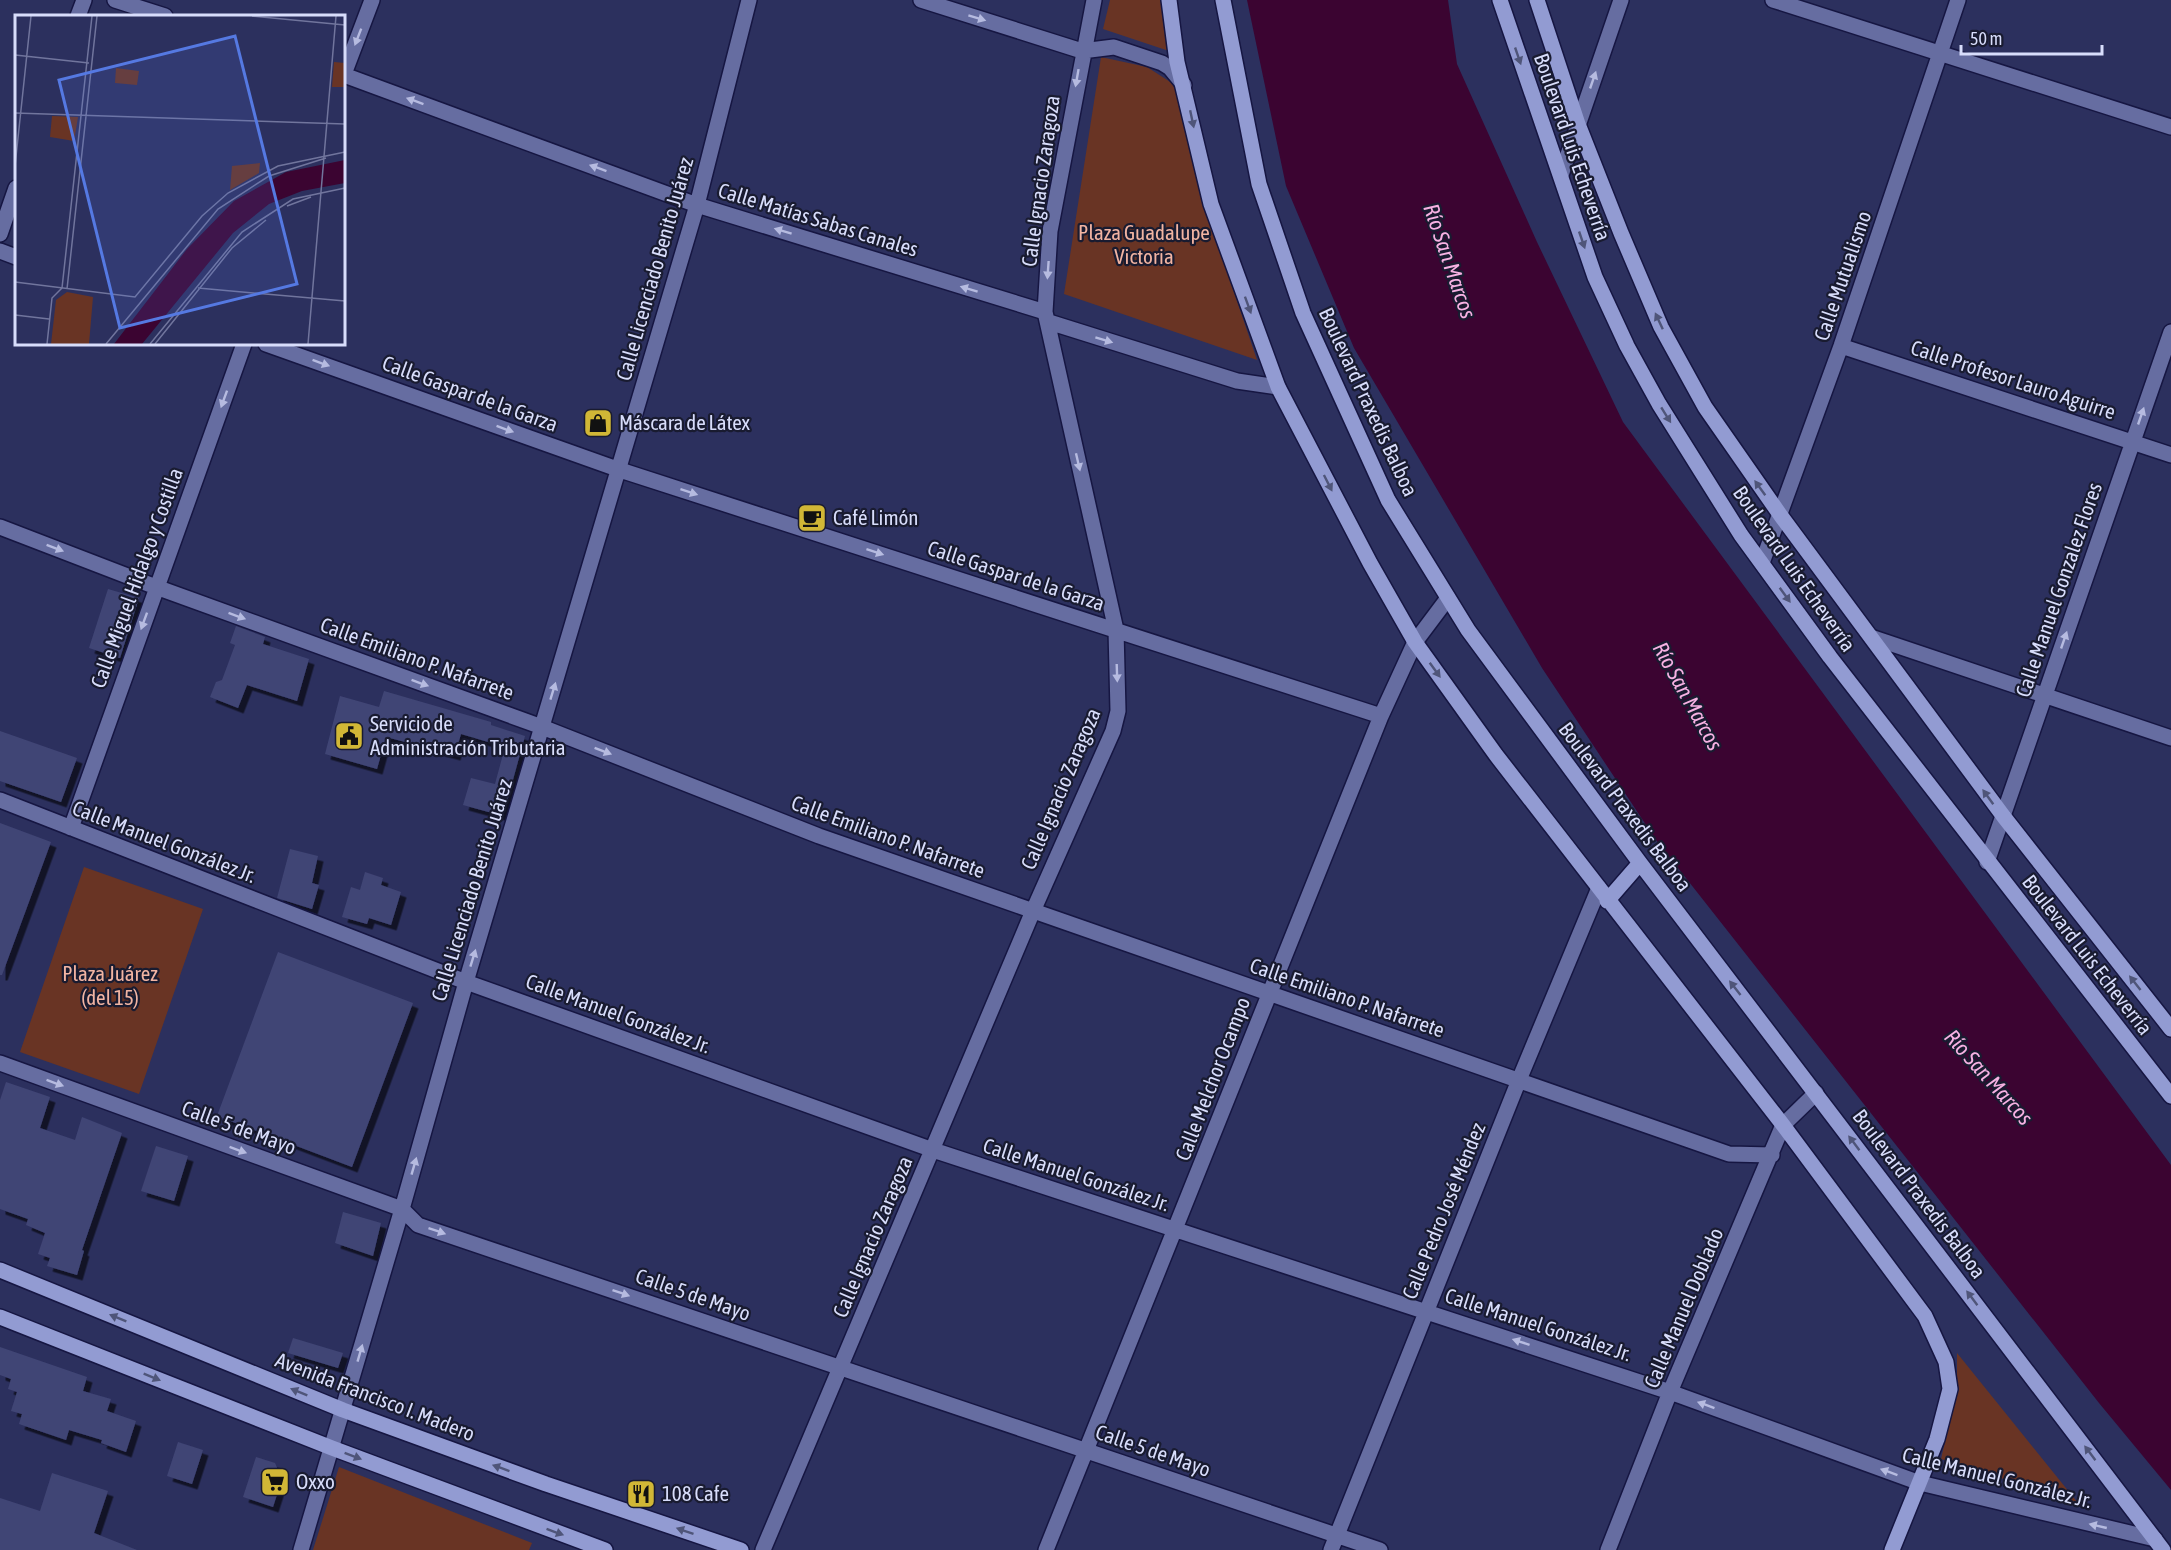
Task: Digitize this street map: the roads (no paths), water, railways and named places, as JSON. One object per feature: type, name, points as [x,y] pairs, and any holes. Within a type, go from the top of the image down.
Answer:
[{"type":"main road","points":[[1169,0],[1177,62],[1185,86],[1211,204],[1278,387],[1370,563],[1415,642],[1496,755],[1783,1125],[1925,1316],[1935,1335],[1946,1362],[1950,1389],[1937,1439],[1892,1550]]},
{"type":"main road","name":"Boulevard Praxedis Balboa","points":[[1223,0],[1259,184],[1303,314],[1388,501],[1475,638],[1640,863],[2159,1544]]},
{"type":"main road","name":"Boulevard Luis Echeverría","points":[[1500,0],[1595,277],[1627,346],[1665,414],[1741,535],[1837,666],[2171,1096]]},
{"type":"main road","name":"Boulevard Luis Echeverría","points":[[1537,0],[1578,124],[1661,327],[1705,407],[1781,516],[2004,817],[2171,1029]]},
{"type":"main road","points":[[1603,894],[1640,863]]},
{"type":"main road","name":"Avenida Francisco I. Madero","points":[[0,1270],[343,1410],[546,1484],[741,1550]]},
{"type":"main road","points":[[0,1317],[332,1448],[605,1550]]},
{"type":"street","points":[[78,15],[84,0]]},
{"type":"street","points":[[115,0],[162,15]]},
{"type":"street","points":[[345,72],[372,0]]},
{"type":"street","name":"Calle Licenciado Benito Juárez","points":[[301,1550],[402,1209],[466,982],[697,205],[749,0]]},
{"type":"street","points":[[921,0],[1082,51],[1114,47],[1162,63],[1170,68],[1185,86]]},
{"type":"street","name":"Calle Ignacio Zaragoza","points":[[763,1550],[1033,911],[1113,731],[1118,711],[1116,630],[1065,408],[1047,317],[1050,231],[1082,51],[1094,0]]},
{"type":"street","points":[[1561,175],[1621,0]]},
{"type":"street","points":[[1773,0],[2171,127]]},
{"type":"street","name":"Calle Mutualismo","points":[[1762,563],[1841,346],[1958,0]]},
{"type":"street","name":"Calle Matías Sabas Canales","points":[[345,75],[697,205],[1047,317],[1237,381],[1278,387]]},
{"type":"street","points":[[0,234],[15,191]]},
{"type":"street","points":[[0,251],[15,257]]},
{"type":"street","name":"Calle Manuel Gonzalez Flores","points":[[1987,862],[2171,332]]},
{"type":"street","name":"Calle Miguel Hidalgo y Costilla","points":[[71,828],[244,345]]},
{"type":"street","name":"Calle Gaspar de la Garza","points":[[269,345],[620,470],[1381,716]]},
{"type":"street","name":"Calle Profesor Lauro Aguirre","points":[[1841,346],[2171,455]]},
{"type":"street","name":"Calle Emiliano P. Nafarrete","points":[[0,527],[156,587],[542,727],[819,836],[1729,1154],[1772,1155]]},
{"type":"street","name":"Calle Melchor Ocampo","points":[[1046,1550],[1381,716],[1415,642],[1448,598]]},
{"type":"street","points":[[1871,637],[2171,738]]},
{"type":"street","name":"Calle Manuel González Jr.","points":[[0,800],[466,982],[933,1150],[1427,1310],[1670,1392],[1920,1484],[2159,1544]]},
{"type":"street","name":"Calle Pedro José Méndez","points":[[1334,1543],[1519,1080],[1603,894]]},
{"type":"street","name":"Calle 5 de Mayo","points":[[0,1063],[402,1209],[418,1225],[1087,1451],[1334,1543],[1380,1550]]},
{"type":"street","name":"Calle Manuel Doblado","points":[[1608,1550],[1670,1392],[1783,1125],[1816,1093]]},
{"type":"water","name":"Río San Marcos","points":[[1247,0],[1448,0],[1457,64],[1537,242],[1623,422],[2171,1165],[2171,1490],[2099,1403],[1656,840],[1542,668],[1354,348],[1286,186]]},
{"type":"place","name":"Máscara de Látex","points":[[598,423]]},
{"type":"place","name":"Café Limón","points":[[812,518]]},
{"type":"place","name":"Servicio de Administración Tributaria","points":[[349,736]]},
{"type":"place","name":"Oxxo","points":[[275,1482]]},
{"type":"place","name":"108 Cafe","points":[[641,1494]]},
{"type":"park label","name":"Plaza Guadalupe Victoria","points":[[1144,245]]},
{"type":"park label","name":"Plaza Juárez (del 15)","points":[[110,986]]}]
